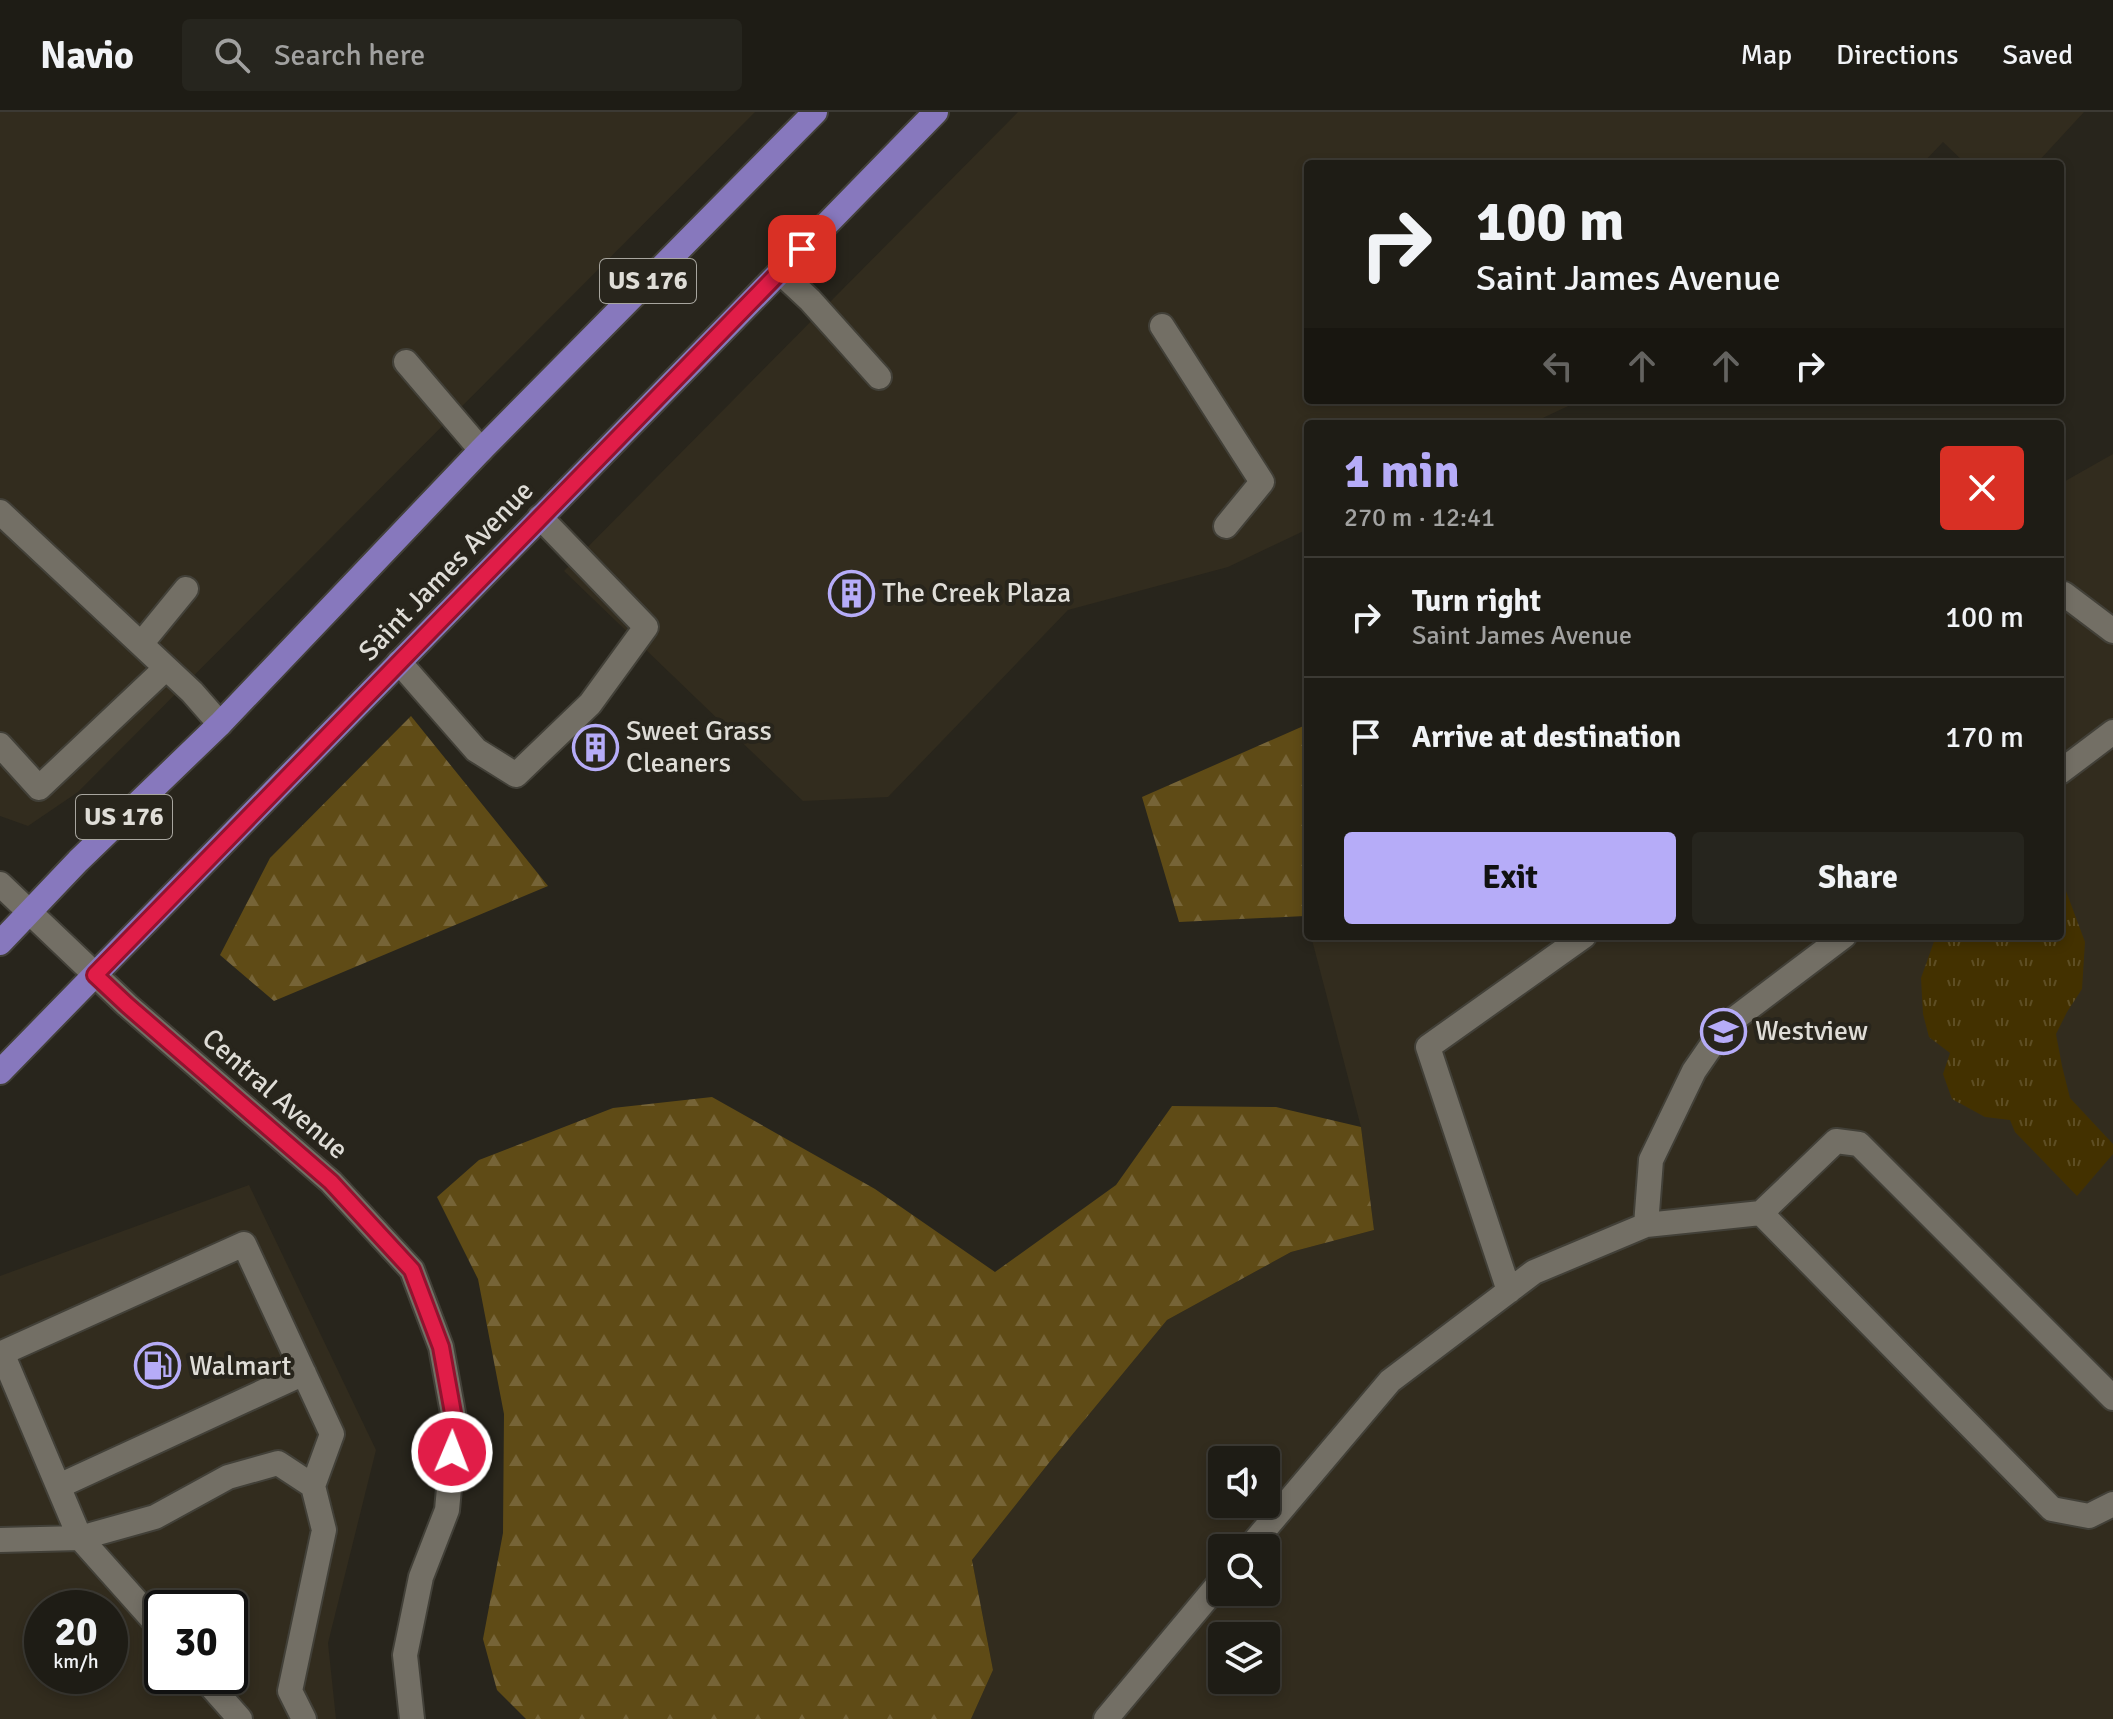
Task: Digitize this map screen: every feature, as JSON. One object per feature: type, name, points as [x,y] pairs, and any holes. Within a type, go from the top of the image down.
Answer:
[{"type":"main road","name":"Saint James Avenue","points":[[0,943],[78,861],[220,724],[481,450],[815,112]]},
{"type":"main road","name":"Saint James Avenue","points":[[0,1072],[936,112]]},
{"type":"street","points":[[780,272],[810,300],[879,377]]},
{"type":"street","points":[[1162,326],[1262,482],[1226,526]]},
{"type":"street","points":[[406,362],[481,450]]},
{"type":"street","points":[[0,512],[192,692],[220,724]]},
{"type":"street","points":[[399,662],[476,750],[516,775],[590,704],[646,627],[540,517]]},
{"type":"street","points":[[141,644],[186,589]]},
{"type":"street","points":[[2064,594],[2113,631]]},
{"type":"street","points":[[0,745],[39,788],[166,668]]},
{"type":"street","points":[[2064,769],[2113,732]]},
{"type":"street","name":"Central Avenue","points":[[0,884],[127,1005],[331,1182],[412,1270],[441,1347],[455,1424],[447,1510],[421,1577],[405,1655],[412,1719]]},
{"type":"street","points":[[1509,1291],[1428,1047],[1578,940]]},
{"type":"street","points":[[1646,1225],[1651,1160],[1694,1071],[1725,1026],[1839,940]]},
{"type":"street","points":[[1261,1534],[1390,1381],[1534,1272],[1646,1225],[1761,1213],[1836,1141],[1859,1144],[2113,1398]]},
{"type":"street","points":[[1761,1213],[2052,1509],[2089,1516],[2113,1504]]},
{"type":"street","points":[[144,1610],[80,1538],[2,1353],[244,1244],[332,1434],[313,1486],[324,1530],[290,1691],[304,1719]]},
{"type":"street","points":[[59,1486],[304,1373]]},
{"type":"street","points":[[0,1540],[80,1538],[155,1517],[228,1477],[278,1463],[313,1486]]},
{"type":"street","points":[[1106,1719],[1208,1597]]},
{"type":"street","points":[[218,1694],[240,1719]]},
{"type":"shaded area","points":[[0,112],[755,112],[78,792],[28,826],[0,816]]},
{"type":"shaded area","points":[[1018,112],[2084,112],[2040,160],[1962,160],[1943,142],[1926,160],[1304,160],[1304,404],[1572,404],[1538,420],[1304,420],[1304,531],[1228,567],[1068,610],[888,797],[803,801],[564,571]]},
{"type":"shaded area","name":"Westview","points":[[2113,454],[2113,1719],[971,1719],[993,1670],[972,1560],[1048,1464],[1167,1320],[1291,1252],[1374,1230],[1361,1127],[1312,940],[2064,940],[2064,482]]},
{"type":"shaded area","points":[[249,1185],[376,1450],[328,1643],[336,1719],[0,1719],[0,1276]]},
{"type":"green space","points":[[411,716],[548,886],[274,1001],[220,955],[270,858]]},
{"type":"green space","points":[[1304,726],[1304,916],[1179,922],[1142,797]]},
{"type":"green space","points":[[2064,886],[2085,942],[2082,989],[2056,1034],[2062,1066],[2070,1098],[2113,1144],[2113,1154],[2077,1196],[2015,1132],[2010,1120],[1985,1117],[1952,1099],[1943,1074],[1950,1053],[1929,1037],[1923,1014],[1921,978],[1935,940],[2064,940]]},
{"type":"green space","points":[[712,1097],[875,1189],[995,1272],[1116,1185],[1172,1106],[1276,1107],[1361,1127],[1374,1230],[1291,1252],[1167,1320],[1048,1464],[972,1560],[993,1670],[971,1719],[526,1719],[497,1690],[483,1639],[503,1533],[504,1414],[478,1279],[437,1197],[479,1160],[613,1108]]},
{"type":"place","name":"The Creek Plaza","points":[[851,593]]},
{"type":"place","name":"Sweet Grass Cleaners","points":[[595,747]]},
{"type":"place","name":"Westview","points":[[1724,1031]]},
{"type":"place","name":"Walmart","points":[[158,1366]]},
{"type":"route","points":[[452,1452],[455,1424],[441,1347],[412,1270],[331,1182],[95,975],[802,249]]}]
